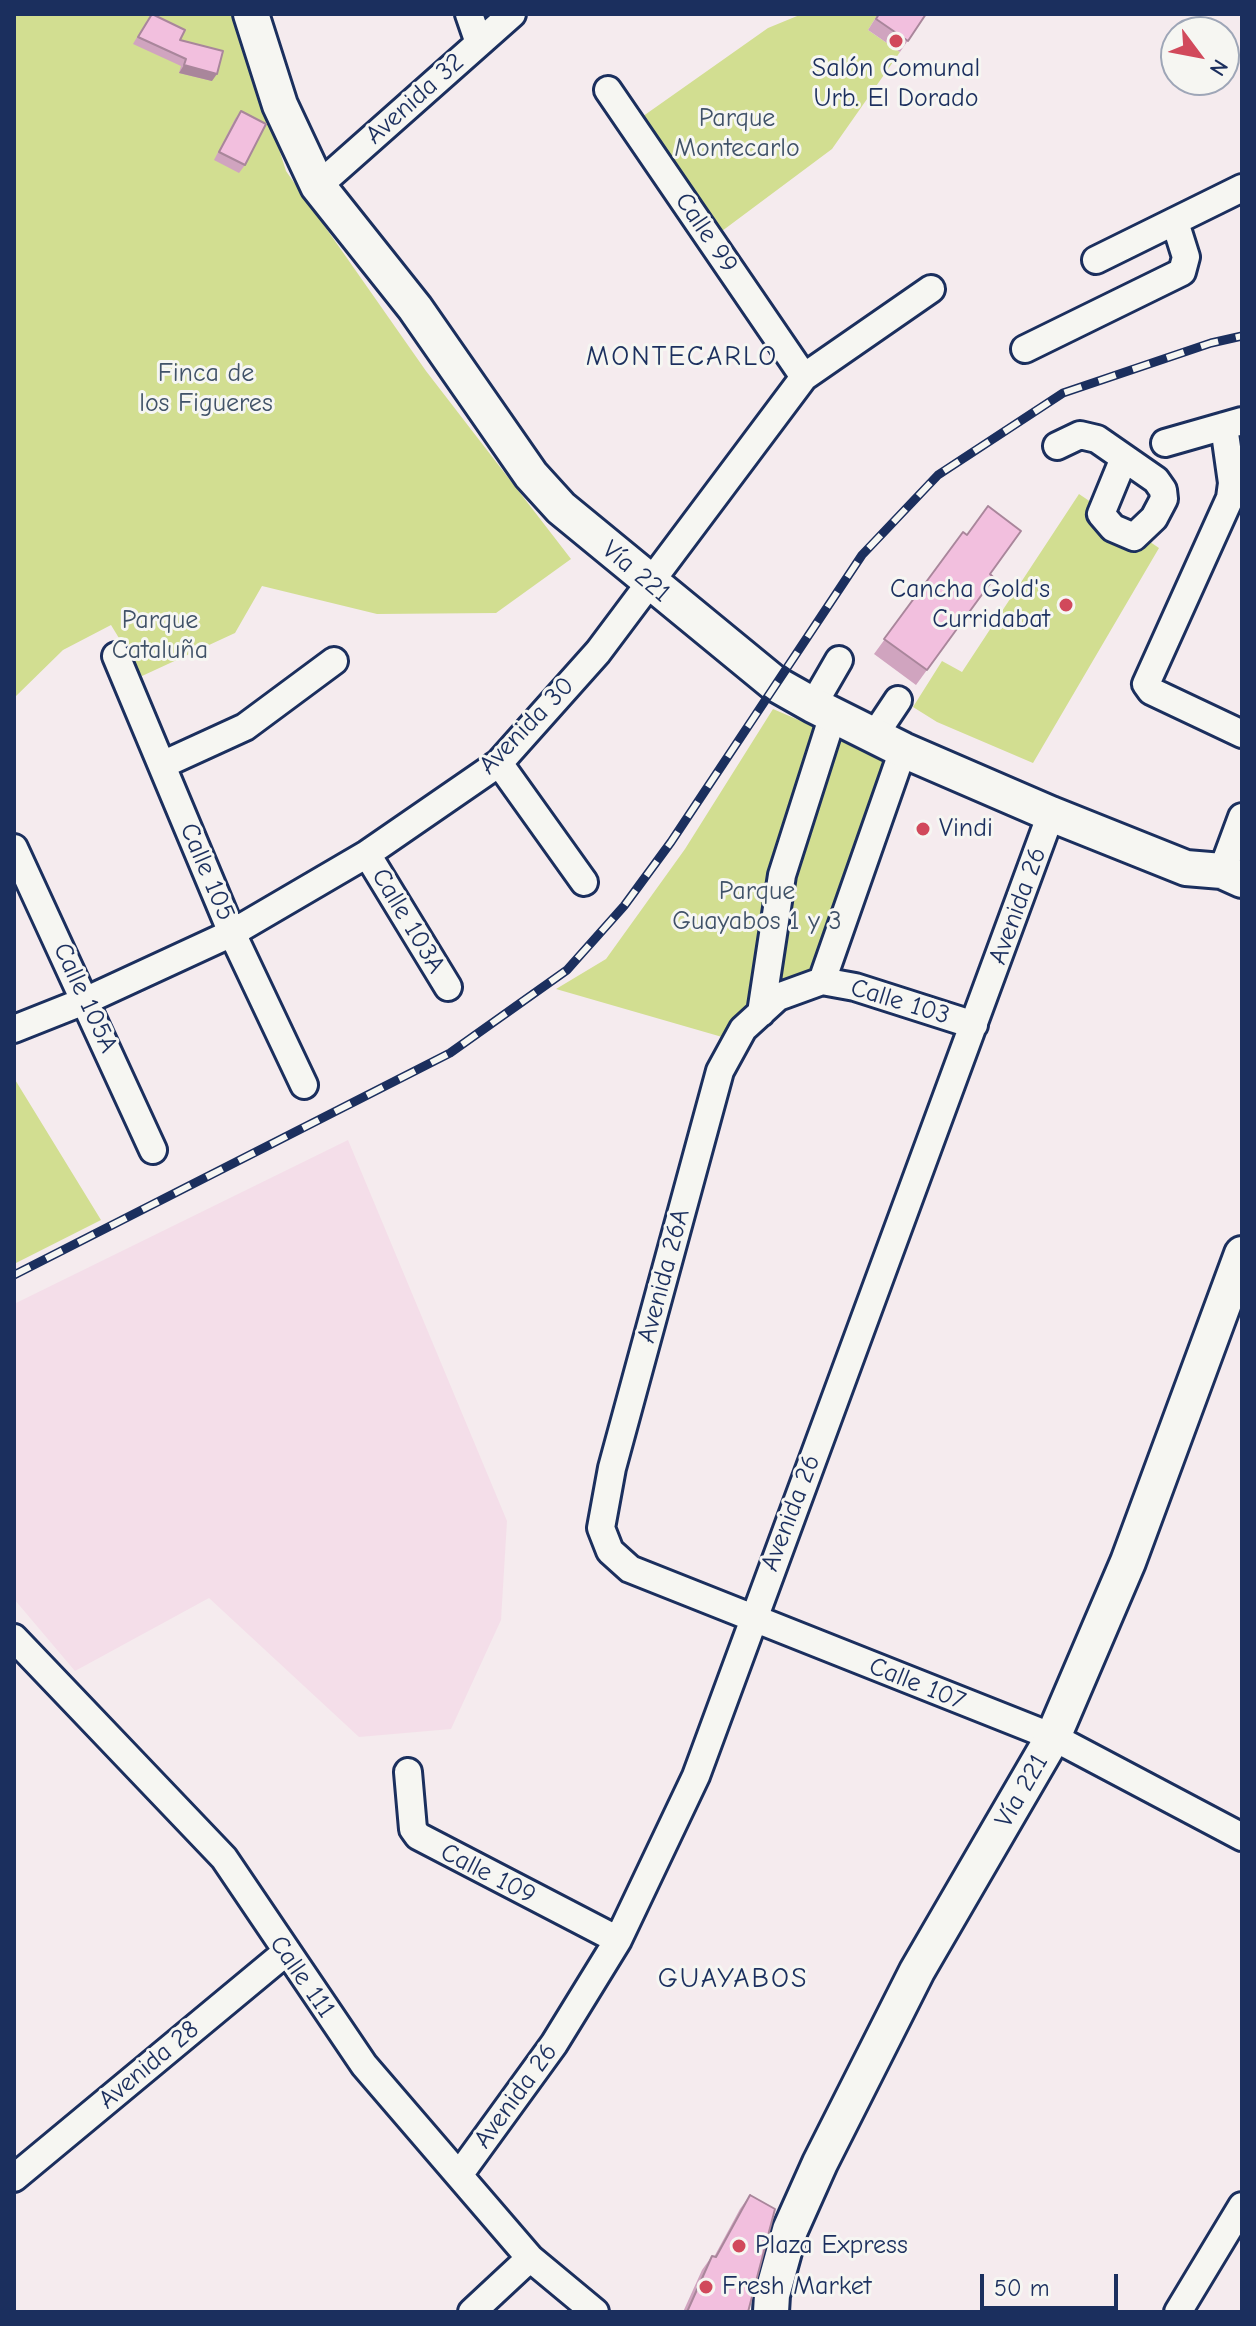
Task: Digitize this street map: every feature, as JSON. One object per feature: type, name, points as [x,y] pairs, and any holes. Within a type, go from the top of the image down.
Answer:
[{"type":"main road","name":"Vía 221","points":[[251,14],[280,105],[318,186],[415,308],[531,475],[561,508],[774,683],[823,710],[888,743],[1051,814],[1186,868],[1232,876]]},
{"type":"main road","name":"Vía 221","points":[[771,2312],[772,2295],[790,2230],[820,2163],[917,1971],[1053,1737],[1128,1562],[1242,1254]]},
{"type":"street","points":[[469,14],[479,43]]},
{"type":"street","name":"Avenida 32","points":[[318,186],[512,14]]},
{"type":"street","name":"Calle 99","points":[[608,90],[804,377]]},
{"type":"street","points":[[1096,260],[1242,188]]},
{"type":"street","points":[[1025,349],[1182,272],[1186,257],[1175,222]]},
{"type":"street","name":"Avenida 30","points":[[14,1029],[87,1000],[232,933],[367,854],[499,763],[598,652],[804,377],[931,289]]},
{"type":"street","points":[[1165,443],[1233,423],[1230,498],[1146,684],[1151,691],[1242,734]]},
{"type":"street","points":[[1057,446],[1080,435],[1097,439],[1124,458]]},
{"type":"street","name":"Calle 105","points":[[116,656],[232,933],[304,1085]]},
{"type":"street","points":[[752,1021],[782,875],[823,710],[839,660]]},
{"type":"street","points":[[162,765],[245,727],[334,661]]},
{"type":"street","points":[[822,981],[898,700]]},
{"type":"street","points":[[499,763],[584,882]]},
{"type":"street","name":"Avenida 26","points":[[459,2175],[554,2044],[618,1940],[696,1776],[751,1618],[1051,814]]},
{"type":"street","points":[[1232,876],[1242,817]]},
{"type":"street","name":"Calle 105A","points":[[14,848],[87,1000],[153,1150]]},
{"type":"street","name":"Calle 103A","points":[[367,854],[448,987]]},
{"type":"street","name":"Calle 103","points":[[752,1021],[778,997],[822,981],[855,987],[974,1025]]},
{"type":"street","name":"Avenida 26A","points":[[601,1528],[612,1468],[720,1071],[752,1021]]},
{"type":"street","name":"Calle 107","points":[[601,1528],[610,1551],[630,1569],[1053,1737],[1242,1837]]},
{"type":"street","name":"Calle 111","points":[[14,1638],[224,1858],[285,1953],[364,2065],[530,2258],[595,2312]]},
{"type":"street","name":"Calle 109","points":[[408,1772],[413,1829],[418,1836],[618,1940]]},
{"type":"street","name":"Avenida 28","points":[[14,2178],[285,1953]]},
{"type":"street","points":[[1178,2312],[1242,2206]]},
{"type":"street","points":[[472,2312],[530,2258]]},
{"type":"shaded area","points":[[348,1140],[507,1521],[501,1620],[451,1729],[359,1737],[209,1598],[75,1671],[14,1599],[14,1304]]},
{"type":"green space","name":"Finca de los Figueres","points":[[14,14],[236,14],[286,171],[426,371],[571,559],[496,613],[377,614],[262,586],[235,633],[142,676],[111,625],[63,650],[14,698]]},
{"type":"green space","name":"Parque Montecarlo","points":[[802,14],[878,14],[868,30],[900,52],[832,149],[718,234],[639,119],[768,28]]},
{"type":"green space","name":"Cancha Gold's Curridabat","points":[[1079,494],[1159,548],[1033,763],[937,722],[913,707],[942,661],[962,672]]},
{"type":"green space","name":"Parque Guayabos 1 y 3","points":[[773,709],[906,766],[833,979],[786,994],[736,1041],[556,989],[606,959],[685,849]]},
{"type":"green space","points":[[14,1078],[101,1220],[14,1264]]},
{"type":"building","points":[[152,14],[185,30],[180,40],[223,51],[217,74],[184,65],[186,59],[138,37]]},
{"type":"building","points":[[879,14],[926,14],[908,41],[876,19]]},
{"type":"building","points":[[241,111],[266,124],[245,165],[219,152]]},
{"type":"building","points":[[988,506],[1021,531],[990,574],[994,578],[927,670],[884,639],[963,532],[967,535]]},
{"type":"building","name":"Plaza Express","points":[[750,2195],[775,2209],[748,2312],[687,2312],[712,2256],[716,2257]]},
{"type":"railway","points":[[14,1275],[450,1053],[567,970],[624,906],[671,842],[862,555],[938,475],[1063,393],[1211,343],[1242,336]]},
{"type":"place","name":"Salón Comunal Urb. El Dorado","points":[[896,41]]},
{"type":"place","name":"Cancha Gold's Curridabat","points":[[1066,605]]},
{"type":"place","name":"Vindi","points":[[923,829]]},
{"type":"place","name":"Plaza Express","points":[[739,2246]]},
{"type":"place","name":"Fresh Market","points":[[706,2287]]},
{"type":"district","name":"MONTECARLO","points":[[682,357]]},
{"type":"district","name":"GUAYABOS","points":[[733,1979]]},
{"type":"park label","name":"Parque Cataluña","points":[[160,636]]}]
